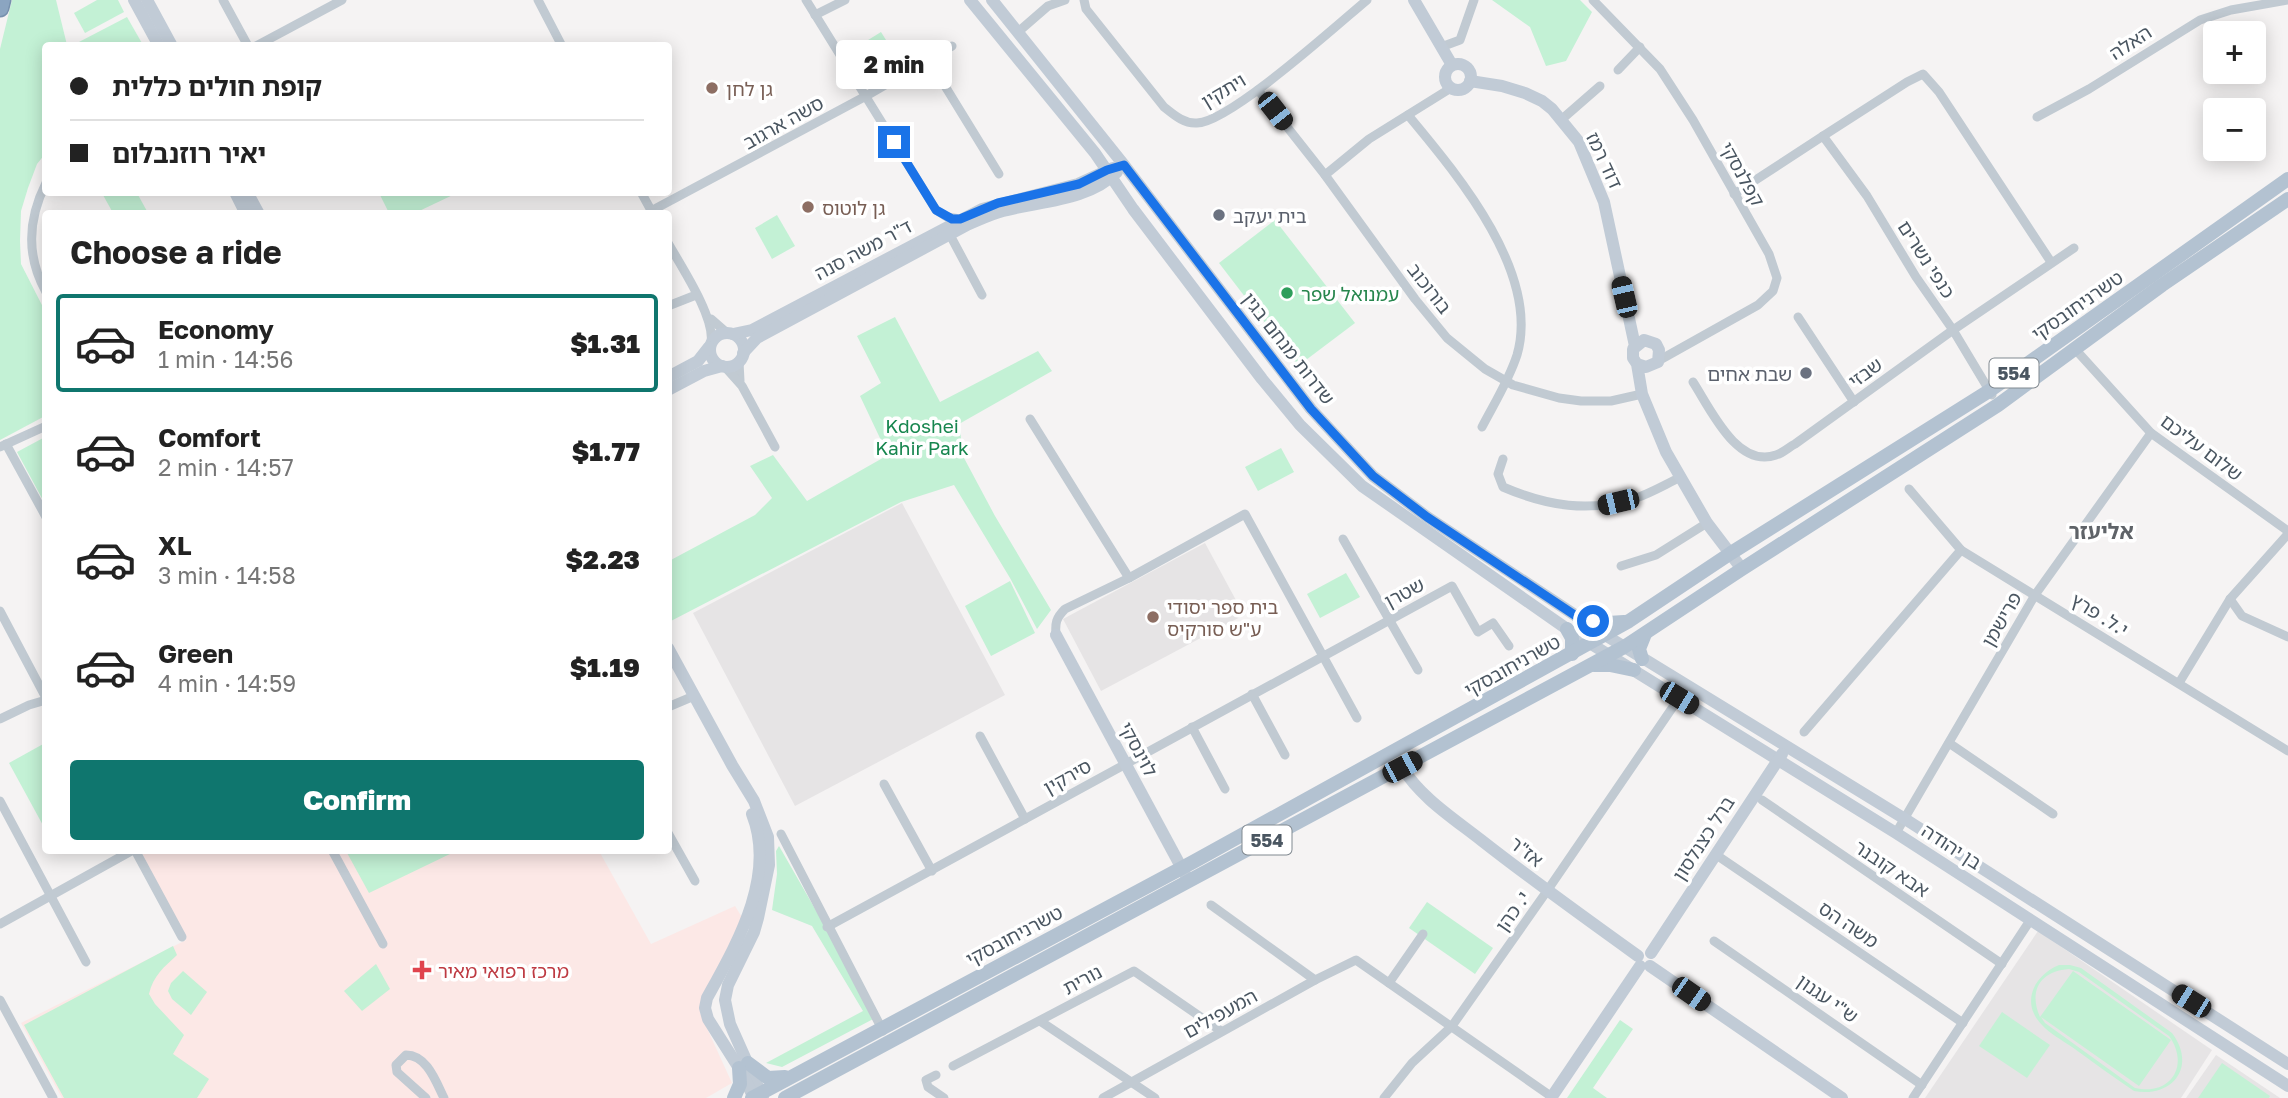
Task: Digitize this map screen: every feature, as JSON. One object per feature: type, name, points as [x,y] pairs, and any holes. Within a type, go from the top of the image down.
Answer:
[{"type":"highway","points":[[0,8],[2,0]]},
{"type":"main road","name":"טשרניחובסקי","points":[[757,1097],[1181,868],[1629,621],[1731,553],[1989,391],[2288,179]]},
{"type":"main road","name":"טשרניחובסקי","points":[[785,1098],[1625,647],[1998,405],[2162,285],[2288,199]]},
{"type":"main road","points":[[1579,618],[1608,623],[1629,621]]},
{"type":"main road","points":[[1567,629],[1572,638],[1572,654]]},
{"type":"main road","points":[[1589,666],[1638,664],[1639,649],[1646,634]]},
{"type":"main road","points":[[734,1098],[744,1065],[768,1078],[794,1076]]},
{"type":"street","points":[[134,0],[157,42]]},
{"type":"street","points":[[147,0],[170,42]]},
{"type":"street","points":[[223,0],[245,42]]},
{"type":"street","points":[[263,42],[342,0]]},
{"type":"street","points":[[538,0],[560,42]]},
{"type":"street","points":[[806,0],[936,210],[947,217],[960,219]]},
{"type":"street","points":[[815,15],[845,0]]},
{"type":"street","name":"שדרות מנחם בגין","points":[[970,0],[1088,145],[1130,205],[1300,425],[1362,486],[1591,643]]},
{"type":"street","name":"שדרות מנחם בגין","points":[[992,0],[1124,165],[1311,409],[1373,476],[1427,517],[1625,647]]},
{"type":"street","points":[[1018,32],[1048,6],[1065,0]]},
{"type":"street","name":"ויתקין","points":[[1084,0],[1086,9],[1164,107],[1181,120],[1196,124],[1214,120],[1258,90],[1367,0]]},
{"type":"street","points":[[1414,0],[1452,65]]},
{"type":"street","points":[[1441,47],[1460,40],[1474,0]]},
{"type":"street","name":"קפלנסקי","points":[[1593,0],[1640,47],[1674,89],[1769,254],[1777,278],[1773,291],[1758,305],[1682,347],[1651,360]]},
{"type":"street","name":"האלה","points":[[2038,117],[2089,89],[2200,20],[2231,10],[2288,0]]},
{"type":"street","name":"סשה ארגוב","points":[[656,210],[952,47]]},
{"type":"street","points":[[1618,70],[1640,47]]},
{"type":"street","points":[[929,60],[999,174]]},
{"type":"street","points":[[1325,175],[1369,139],[1451,88],[1445,78],[1452,65],[1460,64],[1467,68],[1470,81]]},
{"type":"street","points":[[1734,194],[1923,74],[1939,92],[2051,262]]},
{"type":"street","name":"דוד רמז","points":[[1451,88],[1464,88],[1470,81],[1525,93],[1552,109],[1578,142],[1599,189],[1629,319],[1641,343],[1633,358],[1651,360]]},
{"type":"street","points":[[1561,120],[1600,86]]},
{"type":"street","name":"בורוכוב","points":[[1258,90],[1325,175],[1415,299],[1447,338],[1485,369],[1506,381],[1535,392],[1581,401],[1611,401],[1642,389]]},
{"type":"street","points":[[1408,115],[1468,191],[1497,239],[1513,279],[1521,318],[1520,337],[1506,381],[1482,428]]},
{"type":"street","name":"כנפי נשרים","points":[[1823,136],[1867,197],[1998,405]]},
{"type":"street","points":[[1088,145],[1091,157],[1090,172],[1082,188],[1109,190],[1130,205]]},
{"type":"street","name":"ד\"ר משה סנה","points":[[741,357],[748,345],[757,338],[950,234],[1001,212],[1082,188],[1124,165]]},
{"type":"street","name":"ד\"ר משה סנה","points":[[730,334],[752,330],[960,219],[998,203],[1082,188]]},
{"type":"street","points":[[42,193],[34,213],[31,237],[35,270],[42,284]]},
{"type":"street","points":[[933,233],[937,223],[936,210]]},
{"type":"street","points":[[950,234],[982,295]]},
{"type":"street","name":"שבזי","points":[[1693,382],[1733,443],[1746,453],[1762,457],[1775,455],[1795,444],[1953,330],[2074,248]]},
{"type":"street","points":[[672,250],[712,326],[711,358],[724,367],[741,386],[775,447]]},
{"type":"street","points":[[672,304],[696,295]]},
{"type":"street","points":[[704,309],[716,325],[742,342],[738,371],[741,386]]},
{"type":"street","points":[[1798,317],[1854,401]]},
{"type":"street","points":[[672,375],[698,361],[721,334],[730,334]]},
{"type":"street","points":[[1641,343],[1653,342],[1651,360],[1642,389],[1667,452],[1707,523],[1742,569]]},
{"type":"street","name":"שלום עליכם","points":[[2075,349],[2151,433],[2288,533]]},
{"type":"street","points":[[672,388],[704,371],[724,367],[741,357]]},
{"type":"street","points":[[1030,419],[1129,578]]},
{"type":"street","points":[[42,428],[3,446],[42,510]]},
{"type":"street","name":"פרישמן","points":[[1896,833],[2035,595],[2151,433]]},
{"type":"street","points":[[1503,459],[1498,474],[1503,487],[1530,499],[1557,505],[1599,506],[1636,498],[1681,478]]},
{"type":"street","name":"י.ל. פרץ","points":[[1909,489],[1961,550],[2288,751]]},
{"type":"street","points":[[1056,635],[1055,623],[1058,615],[1065,609],[1129,578],[1245,514],[1357,718]]},
{"type":"street","points":[[1622,566],[1656,555],[1707,523]]},
{"type":"street","points":[[2179,683],[2230,599],[2288,533]]},
{"type":"street","points":[[1343,539],[1418,670]]},
{"type":"street","points":[[1804,732],[1961,550]]},
{"type":"street","name":"שטרן","points":[[1322,655],[1452,586],[1478,632],[1493,623],[1509,646]]},
{"type":"street","points":[[2230,599],[2242,616],[2288,637]]},
{"type":"street","points":[[0,611],[42,691]]},
{"type":"street","name":"לוינסקי","points":[[1056,635],[1189,882]]},
{"type":"street","name":"בן יהודה","points":[[1591,643],[1610,655],[1638,664],[1782,744],[1905,819],[2288,1063]]},
{"type":"street","name":"בן יהודה","points":[[1625,647],[1638,664],[1679,698],[2031,919],[2288,1086]]},
{"type":"street","points":[[672,655],[754,801],[768,841],[767,880],[758,918],[726,991],[730,1024],[757,1097]]},
{"type":"street","name":"סירקין","points":[[827,927],[1322,655]]},
{"type":"street","points":[[1252,694],[1285,755]]},
{"type":"street","points":[[672,705],[694,696]]},
{"type":"street","name":"י. כהן","points":[[1384,1098],[1412,1063],[1452,1026],[1679,698]]},
{"type":"street","points":[[0,719],[42,700]]},
{"type":"street","points":[[1192,727],[1225,789]]},
{"type":"street","points":[[980,736],[1025,819]]},
{"type":"street","points":[[1949,743],[2053,814]]},
{"type":"street","name":"ברל כצנלסון","points":[[1552,1097],[1779,759],[1782,744]]},
{"type":"street","points":[[732,765],[758,834],[757,879],[744,928],[707,998],[705,1008],[708,1019],[744,1065]]},
{"type":"street","name":"אז\"ר","points":[[1402,767],[1435,804],[1547,891],[1842,1098]]},
{"type":"street","points":[[884,784],[932,871]]},
{"type":"street","name":"אבא קובנר","points":[[1762,800],[2002,964]]},
{"type":"street","points":[[0,801],[86,962]]},
{"type":"street","points":[[781,834],[889,1042]]},
{"type":"street","points":[[672,840],[695,881]]},
{"type":"street","points":[[0,924],[127,854]]},
{"type":"street","points":[[136,854],[182,937]]},
{"type":"street","points":[[334,854],[383,944]]},
{"type":"street","name":"משה הס","points":[[1715,855],[1963,1023]]},
{"type":"street","points":[[1211,905],[1315,980]]},
{"type":"street","points":[[1913,1098],[2031,919]]},
{"type":"street","points":[[1423,934],[1389,983],[1552,1097]]},
{"type":"street","name":"ש\"י עגנון","points":[[1714,940],[1922,1085]]},
{"type":"street","name":"המעפילים","points":[[1103,1098],[1315,980],[1356,961],[1389,983]]},
{"type":"street","name":"נורית","points":[[953,1066],[1134,971],[1221,1031]]},
{"type":"street","points":[[0,1000],[53,1098]]},
{"type":"street","points":[[1040,1021],[1156,1098]]},
{"type":"street","points":[[426,1098],[397,1072],[396,1065],[406,1055],[420,1059],[444,1098]]},
{"type":"street","points":[[936,1075],[926,1080],[928,1087],[944,1098]]},
{"type":"shaded area","points":[[902,503],[1005,695],[795,806],[693,613]]},
{"type":"shaded area","name":"בית ספר יסודי ע\"ש סורקיס","points":[[1205,543],[1244,615],[1101,691],[1063,619]]},
{"type":"shaded area","name":"מרכז רפואי מאיר","points":[[143,854],[601,854],[651,944],[735,906],[743,919],[701,1001],[700,1013],[732,1083],[706,1098],[62,1098],[21,1023],[186,940]]},
{"type":"shaded area","points":[[2038,931],[2212,1050],[2181,1098],[1925,1098]]},
{"type":"shaded area","points":[[2216,1055],[2280,1098],[2186,1098]]},
{"type":"green space","points":[[12,0],[56,0],[66,42],[42,42],[42,158],[37,164],[21,211],[21,264],[42,305],[42,418],[0,440],[0,49]]},
{"type":"green space","points":[[97,0],[118,0],[124,12],[85,33],[74,13]]},
{"type":"green space","points":[[1492,0],[1580,0],[1592,12],[1566,61],[1546,66],[1530,27]]},
{"type":"green space","points":[[127,17],[141,42],[79,42]]},
{"type":"green space","points":[[881,32],[901,64],[864,87],[844,55]]},
{"type":"green space","points":[[104,196],[139,196],[146,210],[111,210]]},
{"type":"green space","points":[[380,196],[451,196],[421,210],[388,210]]},
{"type":"green space","points":[[777,215],[795,246],[772,259],[755,228]]},
{"type":"green space","name":"עמנואל שפר","points":[[1275,220],[1355,323],[1298,366],[1219,263]]},
{"type":"green space","name":"Kdoshei Kahir Park","points":[[895,317],[940,402],[1038,351],[1052,371],[959,424],[964,458],[1051,610],[1037,629],[954,485],[901,502],[672,620],[672,559],[755,515],[772,498],[750,466],[773,455],[807,501],[888,455],[860,396],[881,383],[857,336]]},
{"type":"green space","points":[[42,439],[42,498],[17,452]]},
{"type":"green space","points":[[1281,448],[1294,472],[1258,491],[1245,467]]},
{"type":"green space","points":[[1346,573],[1360,597],[1320,618],[1307,594]]},
{"type":"green space","points":[[1010,581],[1035,633],[991,656],[965,606]]},
{"type":"green space","points":[[42,745],[42,824],[9,763]]},
{"type":"green space","points":[[779,846],[877,1017],[782,1067],[766,1063],[863,1011],[812,926],[772,910],[777,874],[776,851]]},
{"type":"green space","points":[[348,854],[450,854],[369,893]]},
{"type":"green space","points":[[1427,902],[1493,948],[1475,974],[1409,928]]},
{"type":"green space","points":[[173,946],[177,955],[156,977],[149,994],[184,1035],[173,1054],[209,1079],[197,1098],[64,1098],[24,1025]]},
{"type":"green space","points":[[376,964],[390,989],[362,1011],[344,991]]},
{"type":"green space","points":[[2059,965],[2081,968],[2172,1033],[2182,1057],[2177,1077],[2160,1090],[2134,1091],[2049,1031],[2035,1017],[2031,999],[2037,983]],"holes":[[[2069,969],[2079,972],[2169,1036],[2175,1047],[2178,1057],[2177,1067],[2167,1083],[2148,1089],[2135,1088],[2045,1023],[2041,1017],[2139,1086],[2171,1040],[2073,971],[2040,1017],[2036,998],[2039,984],[2044,978]]]},
{"type":"green space","points":[[183,971],[207,992],[191,1015],[172,999],[168,991],[171,983]]},
{"type":"green space","points":[[2002,1012],[2050,1045],[2027,1078],[1979,1046]]},
{"type":"green space","points":[[1620,1020],[1633,1029],[1593,1088],[1607,1098],[1567,1098]]},
{"type":"green space","points":[[2222,1063],[2270,1096],[2269,1098],[2198,1098]]},
{"type":"place","name":"גן לחן","points":[[712,88]]},
{"type":"place","name":"גן לוטוס","points":[[808,207]]},
{"type":"place","name":"בית יעקב","points":[[1219,215]]},
{"type":"place","name":"עמנואל שפר","points":[[1287,293]]},
{"type":"place","name":"שבת אחים","points":[[1806,373]]},
{"type":"place","name":"בית ספר יסודי ע\"ש סורקיס","points":[[1153,617]]},
{"type":"place","name":"מרכז רפואי מאיר","points":[[422,970]]},
{"type":"district","name":"אליעזר","points":[[2101,531]]},
{"type":"route","points":[[894,142],[936,210],[952,219],[960,219],[998,203],[1079,184],[1124,165],[1311,409],[1373,476],[1427,517],[1579,618],[1593,621]]}]
